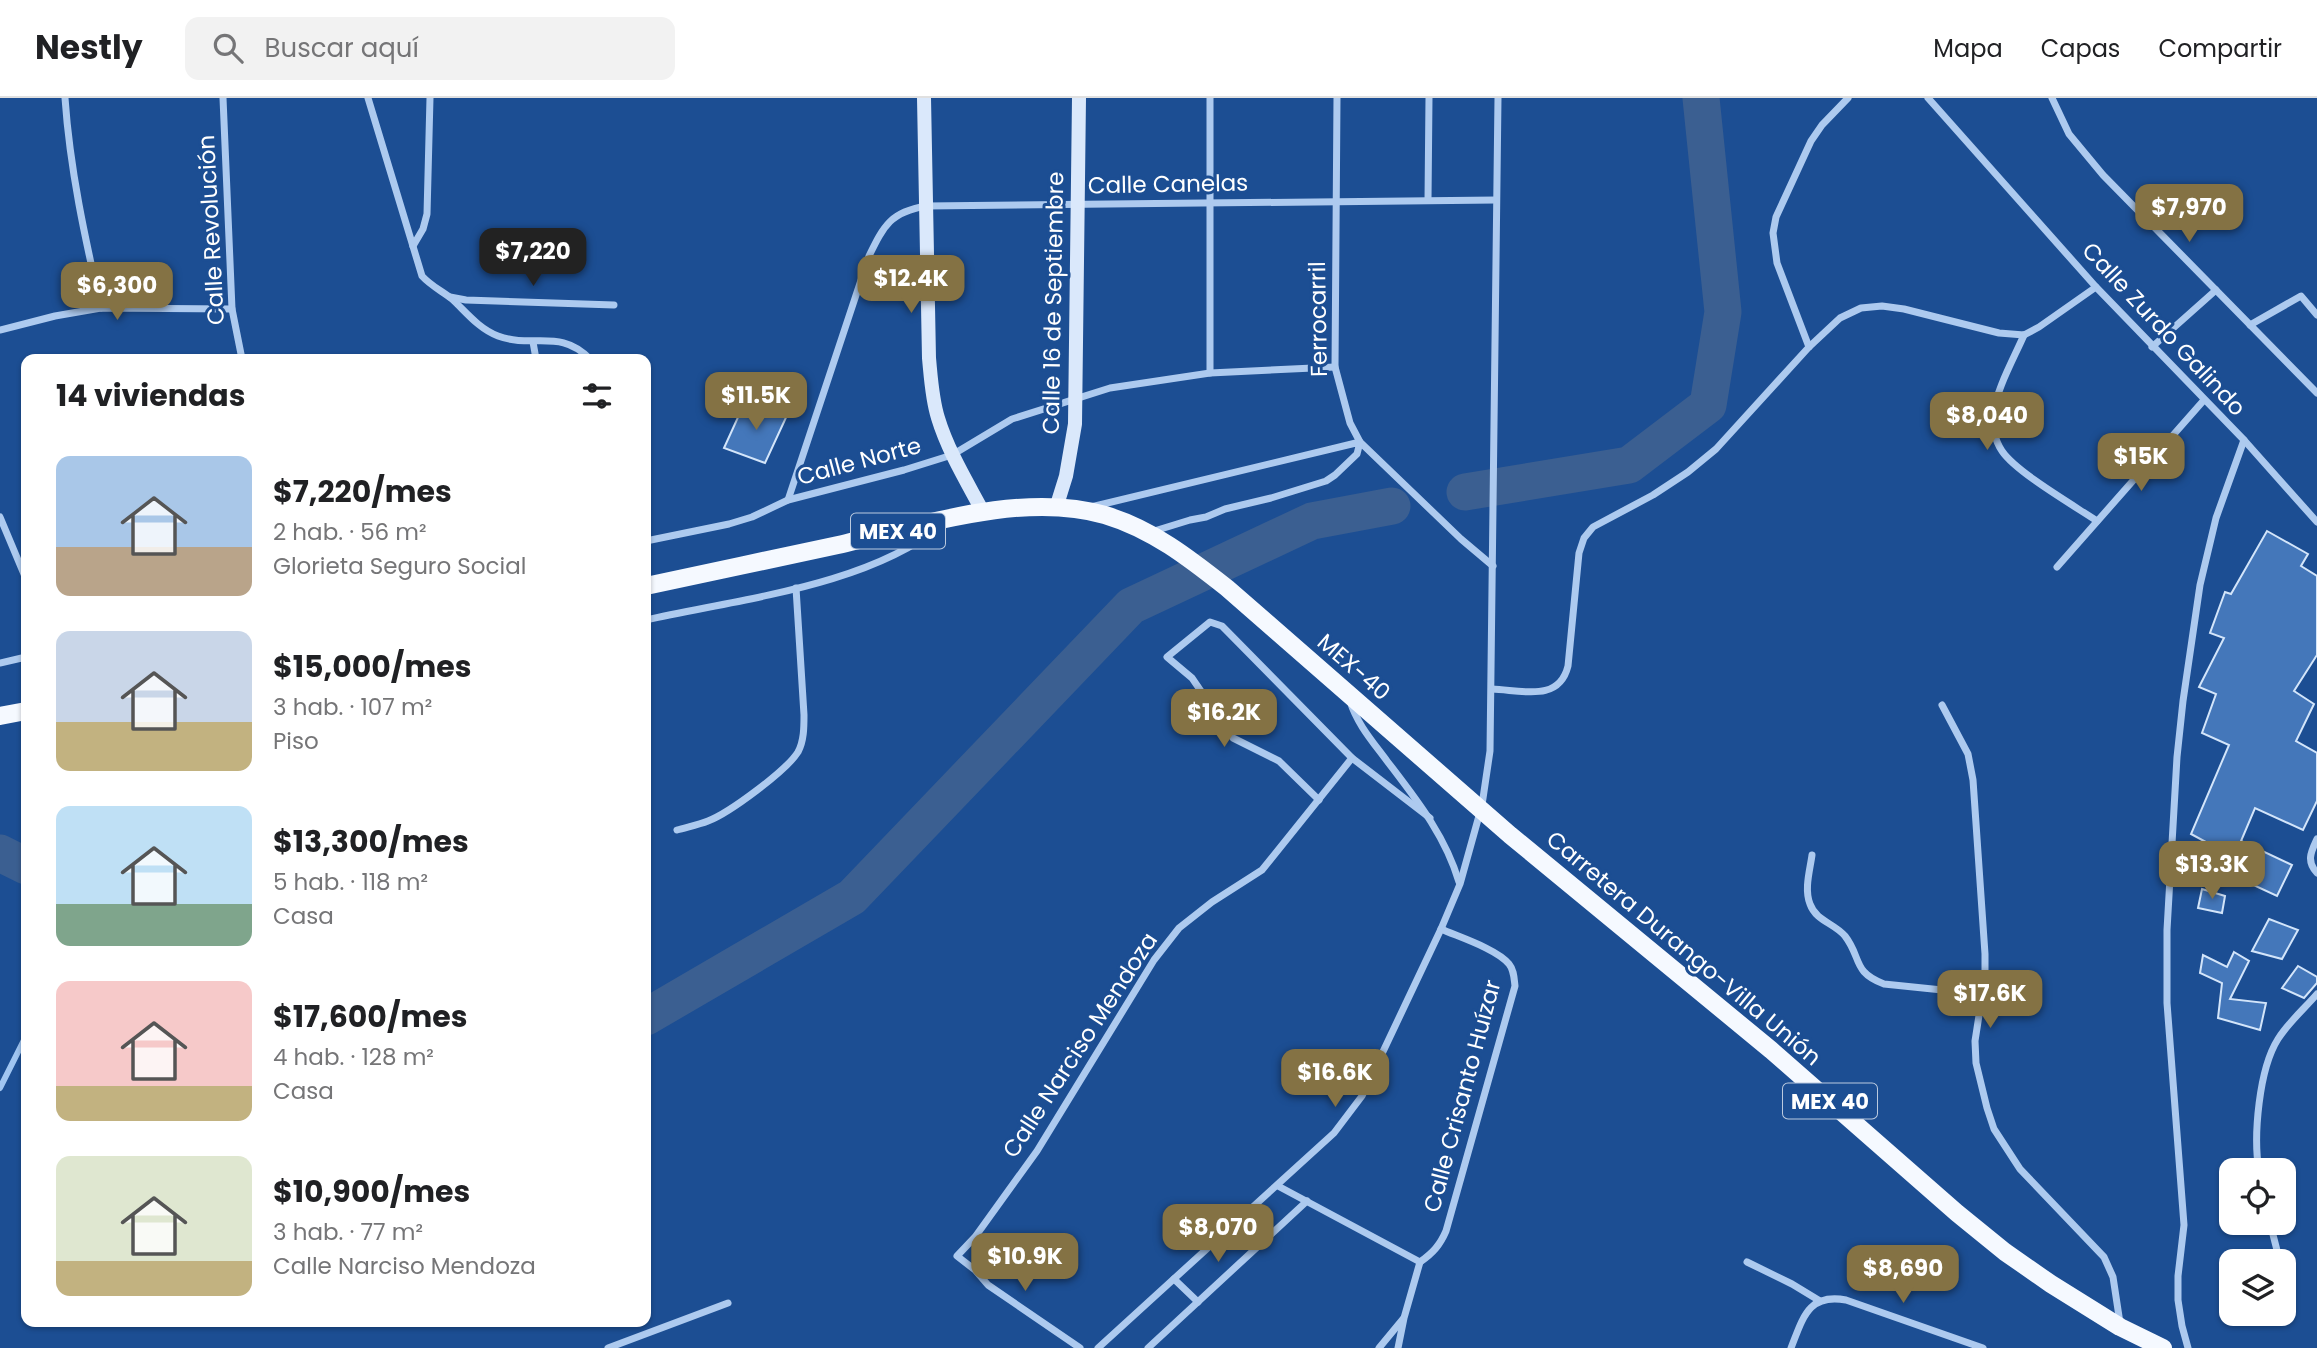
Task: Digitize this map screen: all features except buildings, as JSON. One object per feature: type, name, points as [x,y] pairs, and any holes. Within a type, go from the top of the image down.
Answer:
[{"type":"main road","name":"MEX 40","points":[[651,585],[983,512],[1056,508],[1080,510],[1103,514],[1150,532]]},
{"type":"main road","name":"MEX-40","points":[[1150,532],[1227,588],[1510,835]]},
{"type":"main road","points":[[0,716],[21,712]]},
{"type":"main road","name":"Carretera Durango-Villa Unión","points":[[1510,835],[1772,1050],[1957,1213],[2028,1268],[2120,1327],[2163,1348]]},
{"type":"street","points":[[65,98],[74,184],[101,308]]},
{"type":"street","name":"Calle Revolución","points":[[223,98],[232,309],[241,354]]},
{"type":"street","points":[[368,98],[422,276],[487,331],[499,337],[533,342],[558,340],[580,348],[585,354]]},
{"type":"street","points":[[413,246],[423,229],[427,214],[430,98]]},
{"type":"street","points":[[925,98],[929,358],[933,400],[952,455],[983,512]]},
{"type":"street","name":"Calle 16 de Septiembre","points":[[1056,508],[1072,449],[1075,397],[1079,98]]},
{"type":"street","points":[[1210,98],[1210,373]]},
{"type":"street","name":"Ferrocarril","points":[[1337,98],[1335,367],[1350,424],[1360,442],[1493,566]]},
{"type":"street","points":[[1427,201],[1429,98]]},
{"type":"street","points":[[1098,1348],[1334,1133],[1362,1096],[1460,884],[1482,805],[1490,751],[1498,98]]},
{"type":"street","points":[[1809,347],[1777,263],[1773,233],[1776,217],[1811,141],[1848,98]]},
{"type":"street","name":"Calle Zurdo Galindo","points":[[1928,98],[2096,286],[2244,440],[2317,522]]},
{"type":"street","points":[[2052,98],[2068,134],[2094,165],[2317,393]]},
{"type":"street","name":"Calle Canelas","points":[[788,500],[869,256],[878,238],[896,214],[926,206],[1496,200]]},
{"type":"street","points":[[1492,689],[1548,692],[1559,686],[1566,677],[1568,667],[1579,553],[1584,538],[1593,527],[1662,489],[1716,449],[1839,318],[1861,308],[1882,306],[1998,333],[2024,335],[2096,286]]},
{"type":"street","points":[[2152,347],[2216,290]]},
{"type":"street","points":[[2250,325],[2301,296],[2317,315]]},
{"type":"street","points":[[449,297],[466,300],[614,304]]},
{"type":"street","points":[[0,330],[101,308],[232,309]]},
{"type":"street","points":[[2024,335],[1998,397],[1993,416],[1994,435],[2001,451],[2014,464],[2097,522]]},
{"type":"street","points":[[533,342],[535,354]]},
{"type":"street","name":"Calle Norte","points":[[651,540],[729,524],[788,500],[952,455],[1012,419],[1075,397],[1111,388],[1210,373],[1335,367]]},
{"type":"street","points":[[2057,567],[2204,400]]},
{"type":"street","points":[[2188,1348],[2178,1300],[2184,1225],[2167,1003],[2167,930],[2177,757],[2200,585],[2216,518],[2244,440]]},
{"type":"street","points":[[1080,510],[1360,442],[1357,454],[1325,481],[1150,532]]},
{"type":"street","points":[[0,517],[21,567]]},
{"type":"street","points":[[651,619],[837,577],[899,555],[949,520]]},
{"type":"street","points":[[677,830],[709,821],[729,810],[790,762],[799,750],[804,715],[796,588]]},
{"type":"street","points":[[1319,800],[1279,761],[1233,738],[1192,678],[1167,657],[1210,622],[1222,626],[1352,758],[1430,818]]},
{"type":"street","points":[[0,663],[21,658]]},
{"type":"street","points":[[1347,694],[1364,729],[1430,818],[1453,862],[1460,884]]},
{"type":"street","points":[[1942,705],[1968,754],[1973,780],[1985,954],[1985,977],[1975,1041],[1976,1063],[1987,1108],[1994,1129],[2020,1169],[2104,1258],[2113,1277],[2120,1327]]},
{"type":"street","name":"Calle Narciso Mendoza","points":[[1080,1348],[988,1285],[957,1256],[975,1237],[1037,1151],[1162,949],[1179,928],[1212,902],[1262,870],[1352,758]]},
{"type":"street","points":[[2317,839],[2310,856],[2311,865],[2317,873]]},
{"type":"street","points":[[1812,855],[1807,895],[1810,906],[1818,916],[1838,929],[1846,938],[1861,970],[1871,979],[1884,984],[1981,994]]},
{"type":"street","name":"Calle Crisanto Huízar","points":[[1398,1348],[1420,1262],[1440,1244],[1446,1231],[1514,986],[1514,975],[1509,964],[1496,954],[1441,929]]},
{"type":"street","points":[[2258,1158],[2257,1122],[2270,1055],[2278,1038],[2317,995]]},
{"type":"street","points":[[1278,1186],[1420,1262]]},
{"type":"street","points":[[1148,1348],[1307,1201]]},
{"type":"street","points":[[1747,1262],[1820,1301]]},
{"type":"street","points":[[1174,1279],[1198,1302]]},
{"type":"street","points":[[1791,1348],[1808,1309],[1832,1297],[1983,1348]]},
{"type":"street","points":[[608,1348],[728,1303]]},
{"type":"street","points":[[1380,1348],[1404,1318]]},
{"type":"waterway","points":[[1465,492],[1629,465],[1708,405],[1723,312],[1701,98]]},
{"type":"waterway","points":[[651,1014],[852,897],[1131,606],[1312,521],[1392,506]]},
{"type":"waterway","points":[[0,853],[21,864]]},
{"type":"waterway","points":[[0,1088],[21,1046]]}]
